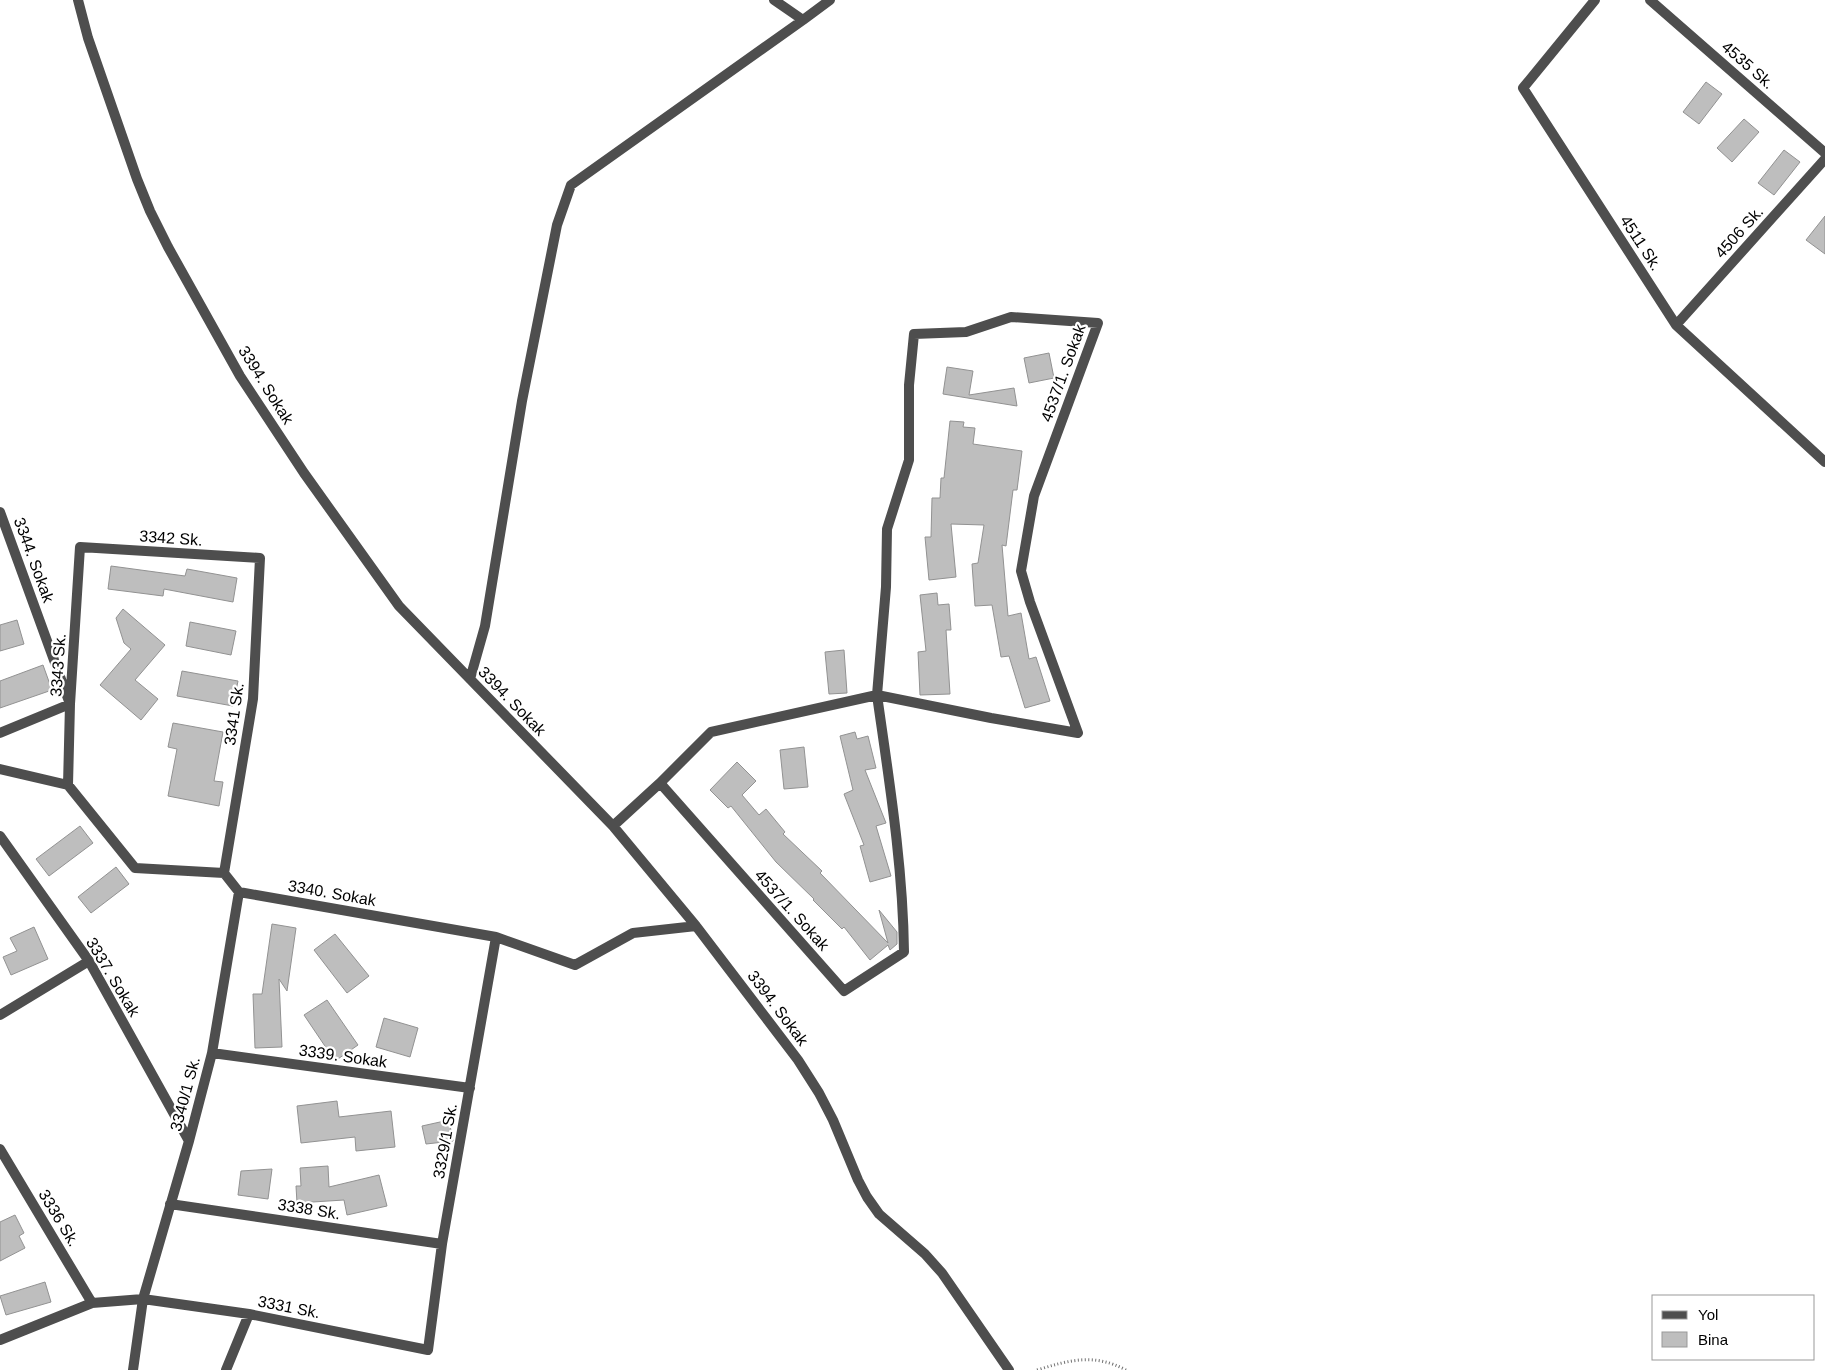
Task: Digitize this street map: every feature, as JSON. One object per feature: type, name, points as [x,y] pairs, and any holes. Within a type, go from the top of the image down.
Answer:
[{"type":"street","name":"3394. Sokak","points":[[78,0],[88,38],[150,212],[168,248],[240,376],[304,473],[399,606],[613,826],[696,926],[793,1053],[819,1093],[867,1197],[879,1214],[925,1254],[942,1273],[1009,1370]]},
{"type":"street","points":[[774,0],[803,20]]},
{"type":"street","points":[[470,679],[485,626],[522,401],[553,244],[557,225],[571,185],[830,0]]},
{"type":"street","name":"4511 Sk.","points":[[1595,0],[1522,88],[1676,325],[1825,462]]},
{"type":"street","name":"4535 Sk.","points":[[1650,0],[1825,153]]},
{"type":"street","name":"4506 Sk.","points":[[1676,325],[1825,159]]},
{"type":"street","name":"4537/1. Sokak","points":[[877,694],[886,587],[888,529],[909,460],[909,385],[914,334],[966,332],[1011,317],[1098,323],[1034,496],[1021,571],[1030,602],[1078,733],[991,718],[877,694],[711,732],[660,783],[844,991],[904,952],[902,897],[893,810],[877,694]]},
{"type":"street","name":"3344. Sokak","points":[[0,512],[70,704]]},
{"type":"street","name":"3343 Sk.","points":[[68,785],[70,704],[80,547]]},
{"type":"street","name":"3342 Sk.","points":[[80,547],[260,558]]},
{"type":"street","name":"3341 Sk.","points":[[224,873],[253,699],[260,558]]},
{"type":"street","points":[[0,733],[70,704]]},
{"type":"street","points":[[0,770],[68,785],[135,868],[224,873],[238,892]]},
{"type":"street","points":[[613,826],[660,783]]},
{"type":"street","name":"3337. Sokak","points":[[0,836],[89,961],[189,1141]]},
{"type":"street","name":"3340. Sokak","points":[[238,892],[496,937],[575,965],[632,933],[696,926]]},
{"type":"street","name":"3340/1 Sk.","points":[[133,1370],[143,1299],[189,1141],[212,1053],[238,892]]},
{"type":"street","name":"3329/1 Sk.","points":[[428,1350],[442,1244],[496,937]]},
{"type":"street","points":[[0,1015],[89,961]]},
{"type":"street","name":"3339. Sokak","points":[[212,1053],[470,1088]]},
{"type":"street","name":"3336 Sk.","points":[[0,1149],[92,1303]]},
{"type":"street","name":"3338 Sk.","points":[[170,1204],[442,1244]]},
{"type":"street","name":"3331 Sk.","points":[[0,1340],[92,1303],[143,1299],[250,1314],[428,1350]]},
{"type":"street","points":[[226,1370],[250,1314]]},
{"type":"path","points":[[1037,1370],[1079,1359],[1104,1361],[1126,1370]]},
{"type":"building","points":[[1706,82],[1722,94],[1699,124],[1683,112]]},
{"type":"building","points":[[1744,119],[1759,132],[1732,162],[1717,148]]},
{"type":"building","points":[[1784,150],[1800,162],[1774,195],[1758,183]]},
{"type":"building","points":[[1825,216],[1825,254],[1806,240]]},
{"type":"building","points":[[1049,353],[1054,378],[1029,383],[1024,358]]},
{"type":"building","points":[[947,367],[973,371],[969,395],[1014,388],[1017,406],[943,394]]},
{"type":"building","points":[[950,421],[964,422],[963,427],[975,428],[973,444],[1022,451],[1017,490],[1013,490],[1006,546],[1002,545],[1008,616],[1021,613],[1029,659],[1036,657],[1050,701],[1025,708],[1009,656],[1001,657],[992,605],[975,606],[972,564],[978,563],[984,525],[951,524],[956,577],[929,580],[925,537],[931,537],[932,498],[940,498],[941,478],[944,478]]},
{"type":"building","points":[[111,566],[185,576],[187,569],[237,578],[233,602],[164,589],[163,596],[108,589]]},
{"type":"building","points":[[937,593],[938,605],[949,604],[951,630],[946,630],[950,694],[920,695],[918,652],[926,651],[920,595]]},
{"type":"building","points":[[123,609],[165,645],[135,680],[158,699],[141,720],[100,685],[131,649],[124,643],[116,618]]},
{"type":"building","points":[[17,620],[24,644],[0,651],[0,625]]},
{"type":"building","points":[[190,622],[236,631],[231,655],[186,646]]},
{"type":"building","points":[[844,650],[847,693],[829,694],[825,652]]},
{"type":"building","points":[[43,665],[52,690],[0,708],[0,681]]},
{"type":"building","points":[[182,671],[238,681],[233,706],[177,696]]},
{"type":"building","points":[[173,723],[223,732],[214,781],[223,782],[219,806],[168,796],[177,749],[168,747]]},
{"type":"building","points":[[855,732],[857,739],[868,736],[876,768],[865,770],[886,823],[876,826],[891,876],[870,882],[860,846],[864,845],[844,794],[853,790],[840,736]]},
{"type":"building","points":[[804,747],[808,787],[784,789],[780,750]]},
{"type":"building","points":[[737,762],[756,781],[742,795],[759,815],[766,809],[785,832],[783,834],[822,871],[820,873],[888,943],[879,910],[897,932],[897,944],[890,950],[888,945],[870,960],[844,927],[842,929],[776,862],[731,806],[728,808],[710,790]]},
{"type":"building","points":[[80,826],[93,843],[49,876],[36,859]]},
{"type":"building","points":[[116,867],[129,884],[91,913],[78,897]]},
{"type":"building","points":[[272,924],[296,928],[287,991],[279,979],[282,1047],[255,1048],[253,994],[262,994]]},
{"type":"building","points":[[34,927],[48,959],[11,975],[3,957],[17,951],[10,938]]},
{"type":"building","points":[[335,934],[369,976],[347,993],[314,950]]},
{"type":"building","points":[[327,1000],[358,1045],[335,1061],[304,1015]]},
{"type":"building","points":[[384,1018],[418,1028],[410,1057],[376,1047]]},
{"type":"building","points":[[337,1101],[339,1117],[391,1111],[395,1147],[356,1151],[355,1137],[301,1143],[297,1106]]},
{"type":"building","points":[[449,1120],[453,1141],[426,1144],[422,1126]]},
{"type":"building","points":[[328,1166],[329,1187],[379,1175],[387,1206],[347,1215],[344,1200],[297,1203],[296,1186],[301,1186],[300,1168]]},
{"type":"building","points":[[272,1169],[268,1199],[238,1195],[241,1171]]},
{"type":"building","points":[[15,1215],[24,1233],[19,1236],[25,1248],[0,1261],[0,1222]]},
{"type":"building","points":[[45,1282],[51,1302],[6,1315],[0,1296]]}]
